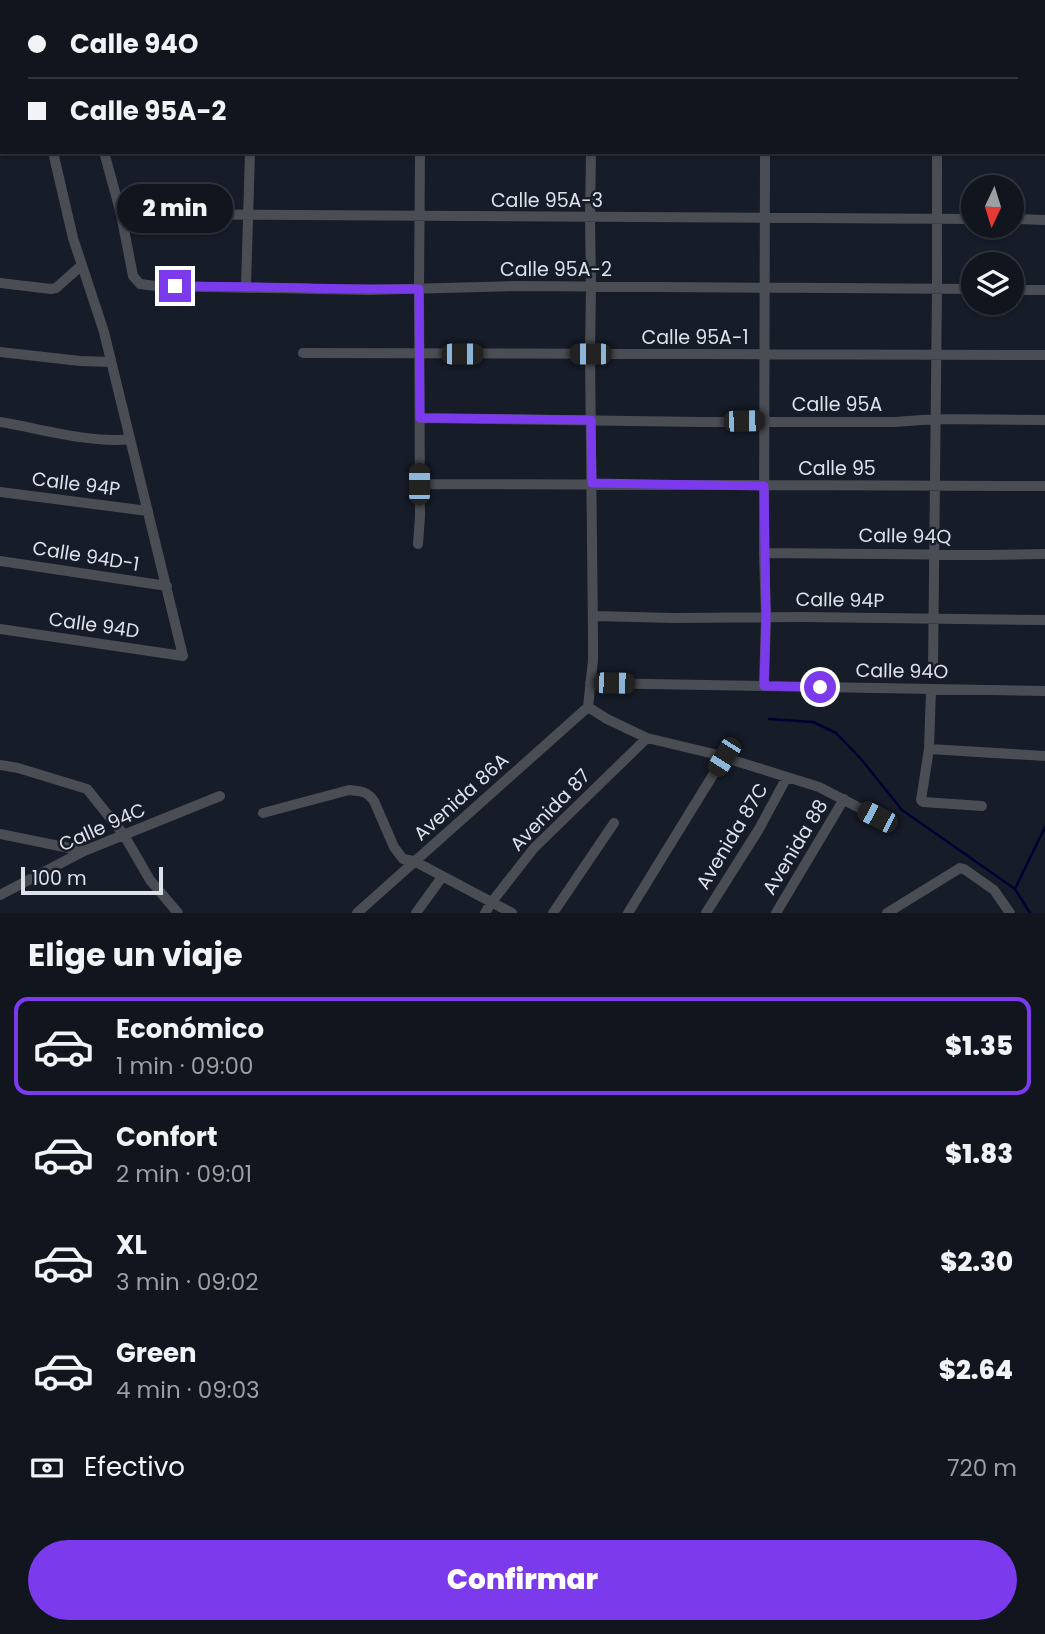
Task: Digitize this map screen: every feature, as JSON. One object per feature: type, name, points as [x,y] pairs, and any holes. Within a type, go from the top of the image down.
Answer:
[{"type":"street","points":[[53,154],[73,238],[104,332],[167,586]]},
{"type":"street","points":[[105,154],[121,214]]},
{"type":"street","points":[[246,286],[250,154]]},
{"type":"street","points":[[418,544],[420,154]]},
{"type":"street","points":[[591,154],[593,660],[588,707],[647,738],[724,757],[819,787],[877,817]]},
{"type":"street","points":[[764,686],[765,154]]},
{"type":"street","points":[[933,670],[937,154]]},
{"type":"street","name":"Calle 95A-3","points":[[121,214],[961,219]]},
{"type":"street","name":"Calle 95A-2","points":[[121,214],[134,276],[140,284],[156,286],[368,290],[516,286],[961,289]]},
{"type":"street","points":[[1024,219],[1045,220]]},
{"type":"street","points":[[0,283],[56,288],[82,265]]},
{"type":"street","points":[[1024,290],[1045,290]]},
{"type":"street","points":[[0,352],[111,362]]},
{"type":"street","name":"Calle 95A-1","points":[[303,353],[1045,355]]},
{"type":"street","name":"Calle 95A","points":[[420,418],[702,422],[895,422],[934,419],[1045,421]]},
{"type":"street","points":[[0,422],[88,438],[130,439]]},
{"type":"street","name":"Calle 95","points":[[419,484],[1045,486]]},
{"type":"street","name":"Calle 94P","points":[[0,492],[148,511]]},
{"type":"street","name":"Calle 94Q","points":[[764,553],[1045,554]]},
{"type":"street","name":"Calle 94D-1","points":[[0,561],[167,586]]},
{"type":"street","name":"Calle 94D","points":[[0,629],[183,656],[167,586]]},
{"type":"street","name":"Calle 94P","points":[[593,616],[1045,620]]},
{"type":"street","name":"Calle 94O","points":[[590,683],[1045,691]]},
{"type":"street","points":[[931,690],[929,749],[921,797],[923,802],[982,806]]},
{"type":"street","name":"Avenida 86A","points":[[357,913],[588,707]]},
{"type":"street","name":"Avenida 87","points":[[485,913],[534,848],[647,738]]},
{"type":"street","points":[[929,749],[1045,756]]},
{"type":"street","points":[[628,913],[724,757]]},
{"type":"street","points":[[0,765],[88,789],[124,835],[150,880],[178,913]]},
{"type":"street","name":"Avenida 87C","points":[[706,913],[759,829],[787,777]]},
{"type":"street","points":[[263,813],[349,790],[363,791],[374,801],[394,847],[403,859],[414,861],[512,913]]},
{"type":"street","name":"Calle 94C","points":[[0,895],[84,851],[220,796]]},
{"type":"street","name":"Avenida 88","points":[[776,913],[844,799]]},
{"type":"street","points":[[553,913],[614,824]]},
{"type":"street","points":[[0,834],[84,851]]},
{"type":"street","points":[[887,913],[960,868],[994,890],[1010,913]]},
{"type":"street","points":[[416,913],[442,877]]},
{"type":"waterway","points":[[769,719],[813,722],[836,733],[902,810],[1015,889],[1030,913]]},
{"type":"waterway","points":[[1015,889],[1045,827]]},
{"type":"route","points":[[175,286],[419,289],[420,418],[591,420],[592,483],[764,486],[764,686],[820,687]]}]
